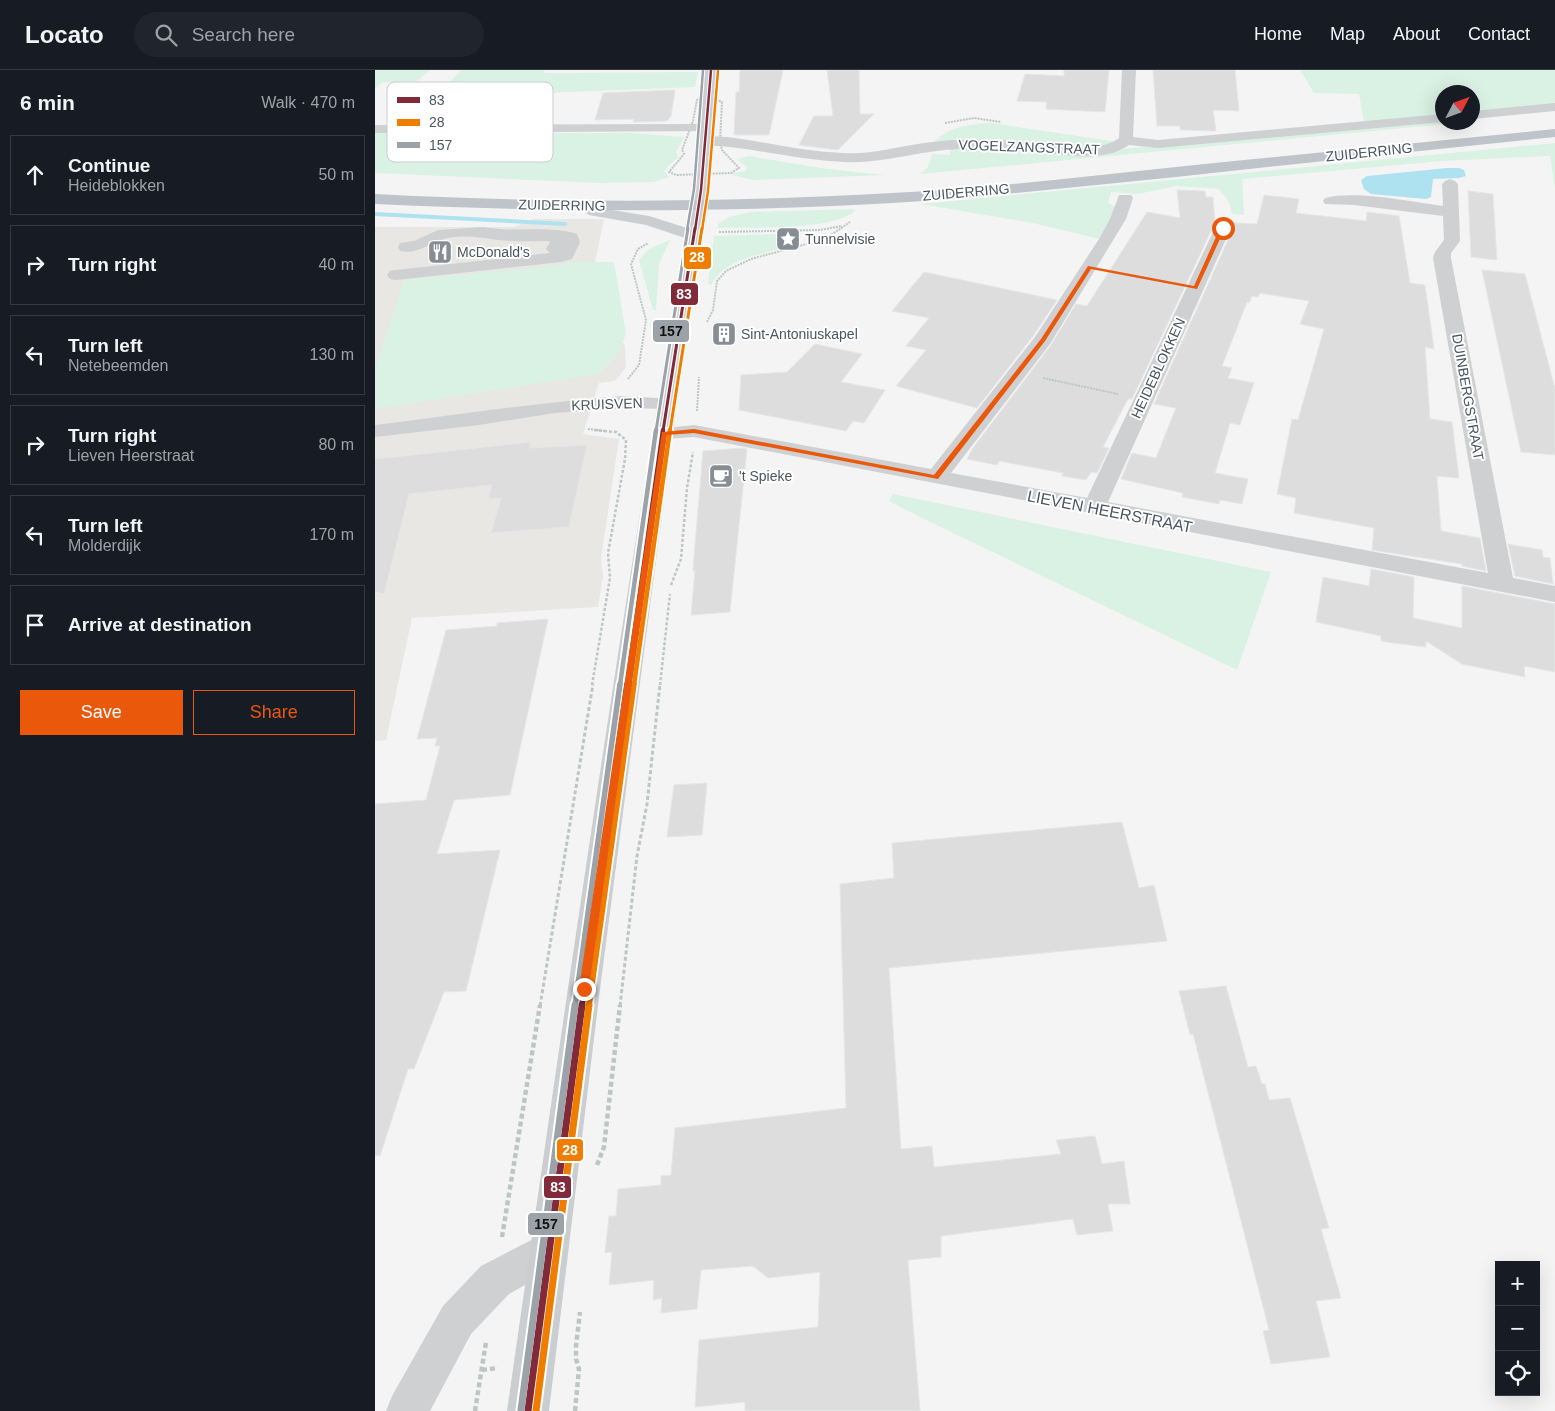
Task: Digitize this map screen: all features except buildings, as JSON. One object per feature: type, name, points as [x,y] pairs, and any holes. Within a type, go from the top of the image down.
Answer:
[{"type":"highway","name":"ZUIDERRING","points":[[1208,154],[1555,120]]},
{"type":"highway","name":"ZUIDERRING","points":[[375,199],[588,196],[803,202],[971,192],[1555,134]]},
{"type":"highway","name":"ZUIDERRING","points":[[1020,173],[1040,171]]},
{"type":"highway","points":[[771,188],[810,186]]},
{"type":"highway","name":"ZUIDERRING","points":[[672,190],[700,198],[751,188]]},
{"type":"main road","points":[[528,1411],[585,979],[675,422],[694,236],[700,198],[711,70]]},
{"type":"main road","points":[[588,196],[595,212],[649,221],[694,236]]},
{"type":"street","points":[[1129,70],[1129,114],[1126,140],[1158,144],[1435,119]]},
{"type":"street","points":[[1480,114],[1555,107]]},
{"type":"street","name":"VOGELZANGSTRAAT","points":[[553,132],[704,135],[826,156],[852,158],[877,156],[926,147],[972,144],[1101,151],[1122,145],[1126,140]]},
{"type":"street","name":"DUINBERGSTRAAT","points":[[1450,184],[1452,241],[1443,252],[1442,258],[1502,585]]},
{"type":"street","points":[[936,477],[1043,340],[1118,219],[1125,198]]},
{"type":"street","points":[[1331,201],[1353,200],[1451,212]]},
{"type":"street","name":"HEIDEBLOKKEN","points":[[1094,508],[1223,228]]},
{"type":"street","points":[[396,275],[561,257],[565,255],[572,242],[571,238],[565,236],[499,235],[483,232],[449,233],[439,235],[418,245],[406,247]]},
{"type":"street","name":"KRUISVEN","points":[[375,431],[479,419],[622,416],[650,411],[675,422]]},
{"type":"street","name":"LIEVEN HEERSTRAAT","points":[[675,422],[1094,508],[1555,594]]},
{"type":"street","points":[[407,1411],[457,1320],[495,1280],[549,1250]]},
{"type":"path","points":[[706,324],[713,310],[719,278],[727,270],[741,263],[827,238],[841,231],[843,226],[820,230],[717,232]]},
{"type":"path","points":[[622,384],[633,376],[639,365],[646,320],[631,264],[638,249],[652,242]]},
{"type":"path","points":[[1089,268],[1195,288]]},
{"type":"path","points":[[675,422],[700,370]]},
{"type":"path","points":[[1019,372],[1144,400]]},
{"type":"path","points":[[495,1280],[610,578],[608,553],[625,459],[626,440],[616,432]]},
{"type":"path","points":[[595,1170],[604,1147],[637,856],[647,804],[671,583],[681,559],[687,488],[692,455]]},
{"type":"path","points":[[575,1411],[579,1369],[576,1346],[580,1307]]},
{"type":"path","points":[[475,1411],[487,1334]]},
{"type":"shaded area","points":[[534,219],[604,219],[595,263],[610,316],[625,346],[626,367],[615,381],[599,383],[583,434],[619,439],[601,558],[603,577],[598,607],[412,618],[386,740],[375,741],[375,227],[514,227]]},
{"type":"green space","points":[[375,70],[430,70],[415,82],[383,82],[375,88]]},
{"type":"green space","points":[[461,70],[544,70],[544,73],[698,72],[695,87],[553,93],[553,82],[450,82]]},
{"type":"green space","points":[[1300,70],[1555,70],[1555,104],[1480,111],[1480,85],[1435,85],[1435,116],[1364,122],[1359,94],[1314,93]]},
{"type":"green space","points":[[1435,121],[1435,125],[920,174],[928,167],[932,154],[950,155],[950,147],[1104,154],[1123,149]]},
{"type":"green space","points":[[991,123],[1117,142],[1092,149],[998,142],[934,142],[953,129],[975,124]]},
{"type":"green space","points":[[375,133],[387,133],[387,162],[553,162],[553,133],[630,133],[684,137],[676,152],[678,157],[664,171],[669,177],[653,182],[599,183],[375,173]]},
{"type":"green space","points":[[1555,143],[1555,188],[1550,156],[1442,161],[1242,179],[1244,215],[1232,214],[1229,202],[1219,189],[1176,186],[1138,194],[1111,192],[1108,203],[1115,207],[1113,217],[1099,239],[1033,223],[921,204]]},
{"type":"green space","points":[[749,156],[827,169],[885,175],[754,180],[728,174],[745,171],[747,167],[737,160]]},
{"type":"green space","points":[[853,209],[855,211],[844,217],[810,225],[718,228],[718,224],[729,217],[751,212]]},
{"type":"green space","points":[[780,234],[787,241],[787,247],[755,255],[734,263],[717,276],[711,285],[708,284],[714,236]]},
{"type":"green space","points":[[670,240],[659,264],[656,310],[653,310],[639,260],[649,249]]},
{"type":"green space","points":[[571,262],[614,262],[626,334],[616,358],[598,374],[375,409],[375,370],[404,280],[556,266]]},
{"type":"green space","points":[[893,494],[1271,572],[1237,670],[922,518],[889,501]]},
{"type":"water","points":[[1447,168],[1464,170],[1466,176],[1433,179],[1431,197],[1426,199],[1371,194],[1364,189],[1361,180],[1367,176]]},
{"type":"waterway","points":[[375,214],[565,224]]},
{"type":"transit line","name":"157","points":[[521,1410],[577,988],[633,590],[660,402],[694,189],[703,70]]},
{"type":"transit line","name":"83","points":[[528,1411],[584,989],[640,591],[667,403],[701,190],[711,70]]},
{"type":"transit line","name":"28","points":[[536,1411],[591,990],[647,592],[674,404],[708,191],[718,71]]},
{"type":"place","name":"Tunnelvisie","points":[[788,239]]},
{"type":"place","name":"McDonald's","points":[[440,252]]},
{"type":"place","name":"Sint-Antoniuskapel","points":[[724,334]]},
{"type":"place","name":"'t Spieke","points":[[721,476]]},
{"type":"route","points":[[584,989],[664,433],[694,431],[936,477],[1043,340],[1089,268],[1195,288],[1223,228]]}]
